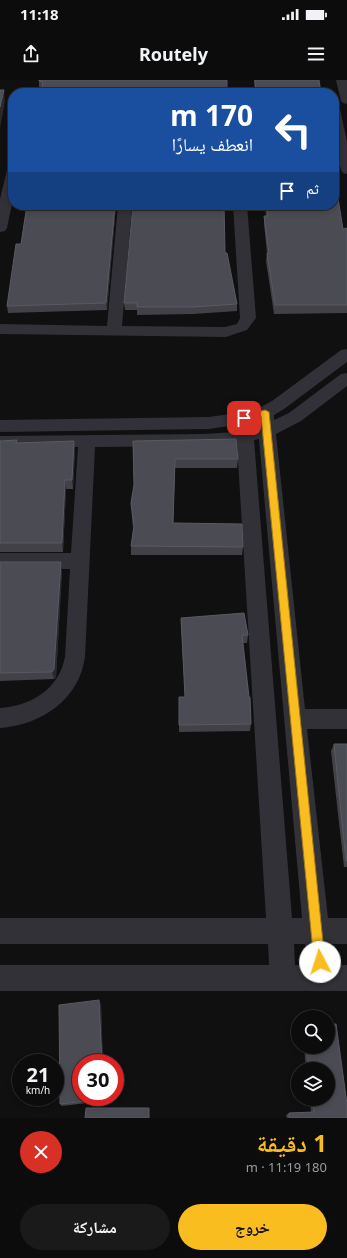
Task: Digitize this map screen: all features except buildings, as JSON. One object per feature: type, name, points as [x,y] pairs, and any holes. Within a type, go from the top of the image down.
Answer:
[{"type":"street","points":[[342,80],[347,101]]},
{"type":"street","points":[[339,127],[344,145],[347,170]]},
{"type":"street","points":[[0,228],[8,192]]},
{"type":"street","points":[[114,331],[125,210]]},
{"type":"street","points":[[0,329],[226,332],[242,327],[248,318],[240,210]]},
{"type":"street","points":[[321,978],[266,422],[278,405],[347,354]]},
{"type":"street","points":[[0,442],[203,440],[244,427],[295,417],[347,378]]},
{"type":"street","points":[[0,426],[209,423],[244,427]]},
{"type":"street","points":[[244,427],[283,978]]},
{"type":"street","points":[[0,718],[11,718],[31,712],[48,702],[62,689],[71,673],[75,657],[88,442]]},
{"type":"street","points":[[0,561],[81,561]]},
{"type":"street","points":[[296,719],[347,719]]},
{"type":"street","points":[[0,931],[347,931]]},
{"type":"street","points":[[0,978],[347,978]]},
{"type":"route","points":[[244,418],[265,412],[320,962]]}]
